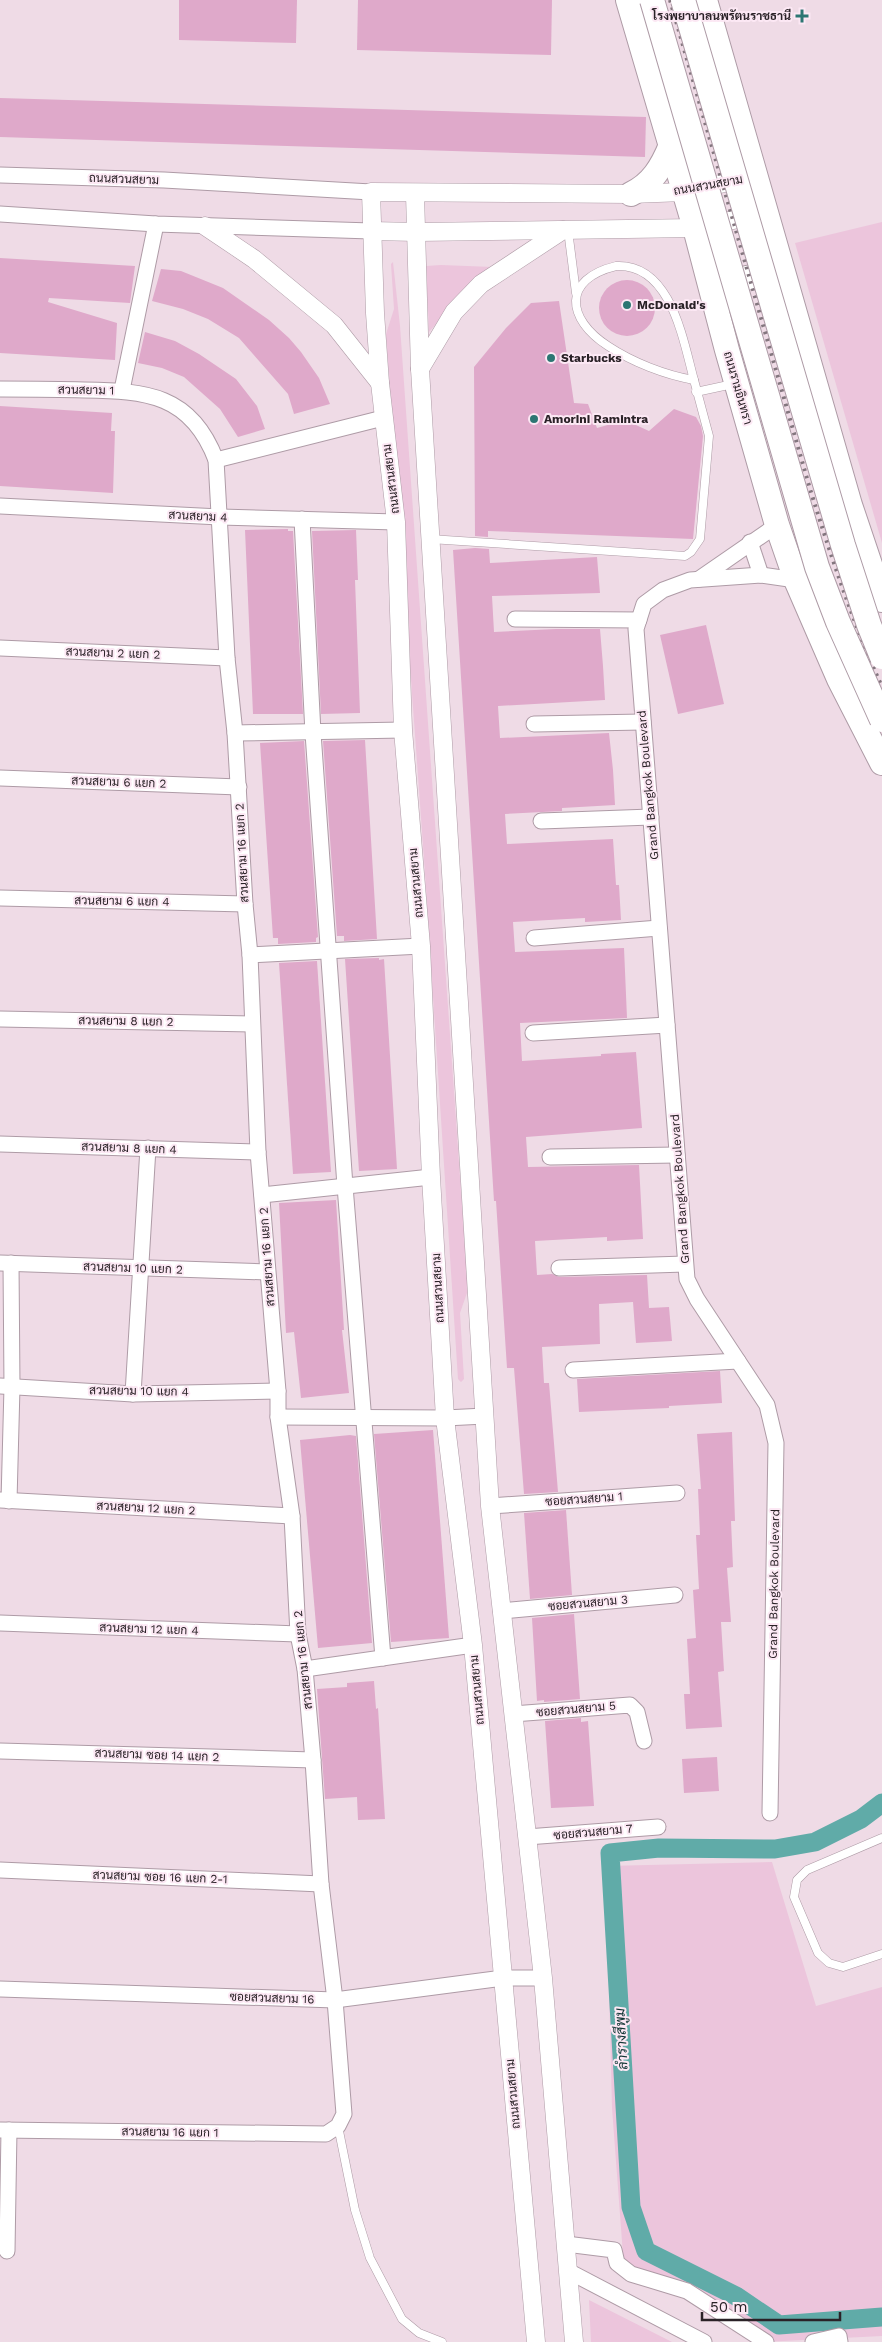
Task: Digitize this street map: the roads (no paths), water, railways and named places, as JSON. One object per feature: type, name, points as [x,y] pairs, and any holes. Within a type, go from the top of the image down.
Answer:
[{"type":"highway","name":"ถนนรามอินทรา","points":[[628,0],[695,228],[777,525],[796,580],[840,679],[882,763]]},
{"type":"highway","points":[[652,0],[818,566],[838,622],[882,720]]},
{"type":"highway","points":[[683,0],[846,554],[882,657]]},
{"type":"highway","points":[[704,0],[768,213],[850,505],[882,600]]},
{"type":"highway","points":[[631,194],[644,188],[665,161],[671,145]]},
{"type":"highway","points":[[722,330],[724,306],[728,291],[739,280],[754,276],[764,278],[796,314]]},
{"type":"street","name":"ถนนสวนสยาม","points":[[0,175],[164,180],[416,194],[631,194],[684,192],[757,176]]},
{"type":"street","name":"ถนนสวนสยาม","points":[[371,192],[371,231],[380,383],[396,522],[403,730],[421,946],[431,1177],[446,1418],[473,1645],[536,2342]]},
{"type":"street","points":[[416,194],[420,369],[490,1506],[543,1978],[574,2342]]},
{"type":"street","points":[[0,214],[156,224],[417,232],[695,228],[768,213]]},
{"type":"street","points":[[122,390],[156,224]]},
{"type":"street","points":[[205,226],[254,259],[334,325],[380,383]]},
{"type":"street","points":[[420,369],[454,312],[481,284],[566,229]]},
{"type":"street","name":"สวนสยาม 1","points":[[0,389],[122,390],[148,394],[170,403]]},
{"type":"street","name":"สวนสยาม 16 แยก 2","points":[[170,403],[192,419],[208,439],[216,460],[227,658],[235,733],[245,904],[250,955],[258,1152],[278,1391],[278,1417],[292,1516],[298,1634],[304,1669],[313,1760],[321,1884],[335,2000],[344,2114],[338,2126]]},
{"type":"street","points":[[216,460],[384,418]]},
{"type":"street","name":"สวนสยาม 4","points":[[0,506],[220,517],[396,522]]},
{"type":"street","points":[[302,519],[313,733],[330,951],[345,1186],[383,1658]]},
{"type":"street","name":"Grand Bangkok Boulevard","points":[[699,579],[777,525]]},
{"type":"street","points":[[750,542],[761,575]]},
{"type":"street","name":"Grand Bangkok Boulevard","points":[[770,1813],[776,1443],[767,1405],[697,1299],[687,1278],[636,629],[644,604],[663,590],[690,580],[761,575],[796,580]]},
{"type":"street","points":[[516,619],[639,620]]},
{"type":"street","name":"สวนสยาม 2 แยก 2","points":[[0,648],[227,658]]},
{"type":"street","points":[[534,724],[643,722]]},
{"type":"street","points":[[235,733],[403,730]]},
{"type":"street","name":"สวนสยาม 6 แยก 2","points":[[0,778],[238,786]]},
{"type":"street","points":[[541,821],[651,817]]},
{"type":"street","name":"สวนสยาม 6 แยก 4","points":[[0,898],[245,904]]},
{"type":"street","points":[[534,938],[659,928]]},
{"type":"street","points":[[250,955],[421,946]]},
{"type":"street","name":"สวนสยาม 8 แยก 2","points":[[0,1018],[252,1024]]},
{"type":"street","points":[[532,1033],[667,1025]]},
{"type":"street","name":"สวนสยาม 8 แยก 4","points":[[0,1144],[258,1152]]},
{"type":"street","points":[[133,1394],[148,1148]]},
{"type":"street","points":[[550,1157],[677,1155]]},
{"type":"street","points":[[262,1195],[431,1177]]},
{"type":"street","points":[[5,1263],[5,1500]]},
{"type":"street","name":"สวนสยาม 10 แยก 2","points":[[5,1263],[267,1272]]},
{"type":"street","points":[[559,1268],[686,1264]]},
{"type":"street","points":[[573,1370],[738,1361]]},
{"type":"street","name":"สวนสยาม 10 แยก 4","points":[[6,1386],[133,1394],[278,1391]]},
{"type":"street","points":[[278,1417],[363,1416],[446,1418],[485,1416]]},
{"type":"street","name":"ซอยสวนสยาม 1","points":[[490,1506],[677,1494]]},
{"type":"street","name":"สวนสยาม 12 แยก 2","points":[[5,1500],[292,1516]]},
{"type":"street","name":"ซอยสวนสยาม 3","points":[[501,1611],[675,1595]]},
{"type":"street","name":"สวนสยาม 12 แยก 4","points":[[0,1623],[298,1634]]},
{"type":"street","points":[[304,1669],[473,1645]]},
{"type":"street","name":"ซอยสวนสยาม 5","points":[[513,1714],[630,1705],[638,1712],[644,1741]]},
{"type":"street","name":"สวนสยาม ซอย 14 แยก 2","points":[[0,1750],[313,1760]]},
{"type":"street","name":"ซอยสวนสยาม 7","points":[[527,1837],[658,1826]]},
{"type":"street","name":"สวนสยาม ซอย 16 แยก 2-1","points":[[0,1870],[321,1884]]},
{"type":"street","name":"ซอยสวนสยาม 16","points":[[0,1989],[335,2000],[503,1978],[543,1978]]},
{"type":"street","name":"สวนสยาม 16 แยก 1","points":[[4,2130],[326,2134],[338,2126]]},
{"type":"street","points":[[4,2130],[8,2251]]},
{"type":"street","points":[[566,2244],[614,2250],[617,2263],[631,2274],[687,2291],[766,2342]]},
{"type":"street","points":[[568,2271],[704,2342]]},
{"type":"street","points":[[813,2342],[839,2336],[840,2342]]},
{"type":"lane","points":[[566,229],[576,293],[576,306],[582,320],[592,333],[606,345],[646,365],[682,378],[694,380]]},
{"type":"lane","points":[[430,539],[685,556],[691,552],[700,539],[709,436],[682,335],[666,296],[648,275],[627,266],[604,269],[585,280],[576,293]]},
{"type":"lane","points":[[696,392],[737,384]]},
{"type":"lane","points":[[882,1838],[807,1870],[798,1880],[794,1897],[818,1953],[829,1964],[843,1967],[882,1954]]},
{"type":"lane","points":[[338,2126],[355,2210],[370,2258],[402,2319],[419,2333],[442,2342]]},
{"type":"waterway","name":"ลำรางสีพูม","points":[[882,1803],[861,1819],[815,1842],[775,1849],[659,1848],[610,1853],[631,2207],[646,2251],[736,2296],[779,2325],[882,2317]]},
{"type":"railway","points":[[670,0],[810,489],[843,589],[882,687]]},
{"type":"place","name":"โรงพยาบาลนพรัตนราชธานี","points":[[802,16]]},
{"type":"place","name":"McDonald's","points":[[627,305]]},
{"type":"place","name":"Starbucks","points":[[551,358]]},
{"type":"place","name":"Amorini Ramintra","points":[[534,419]]}]
